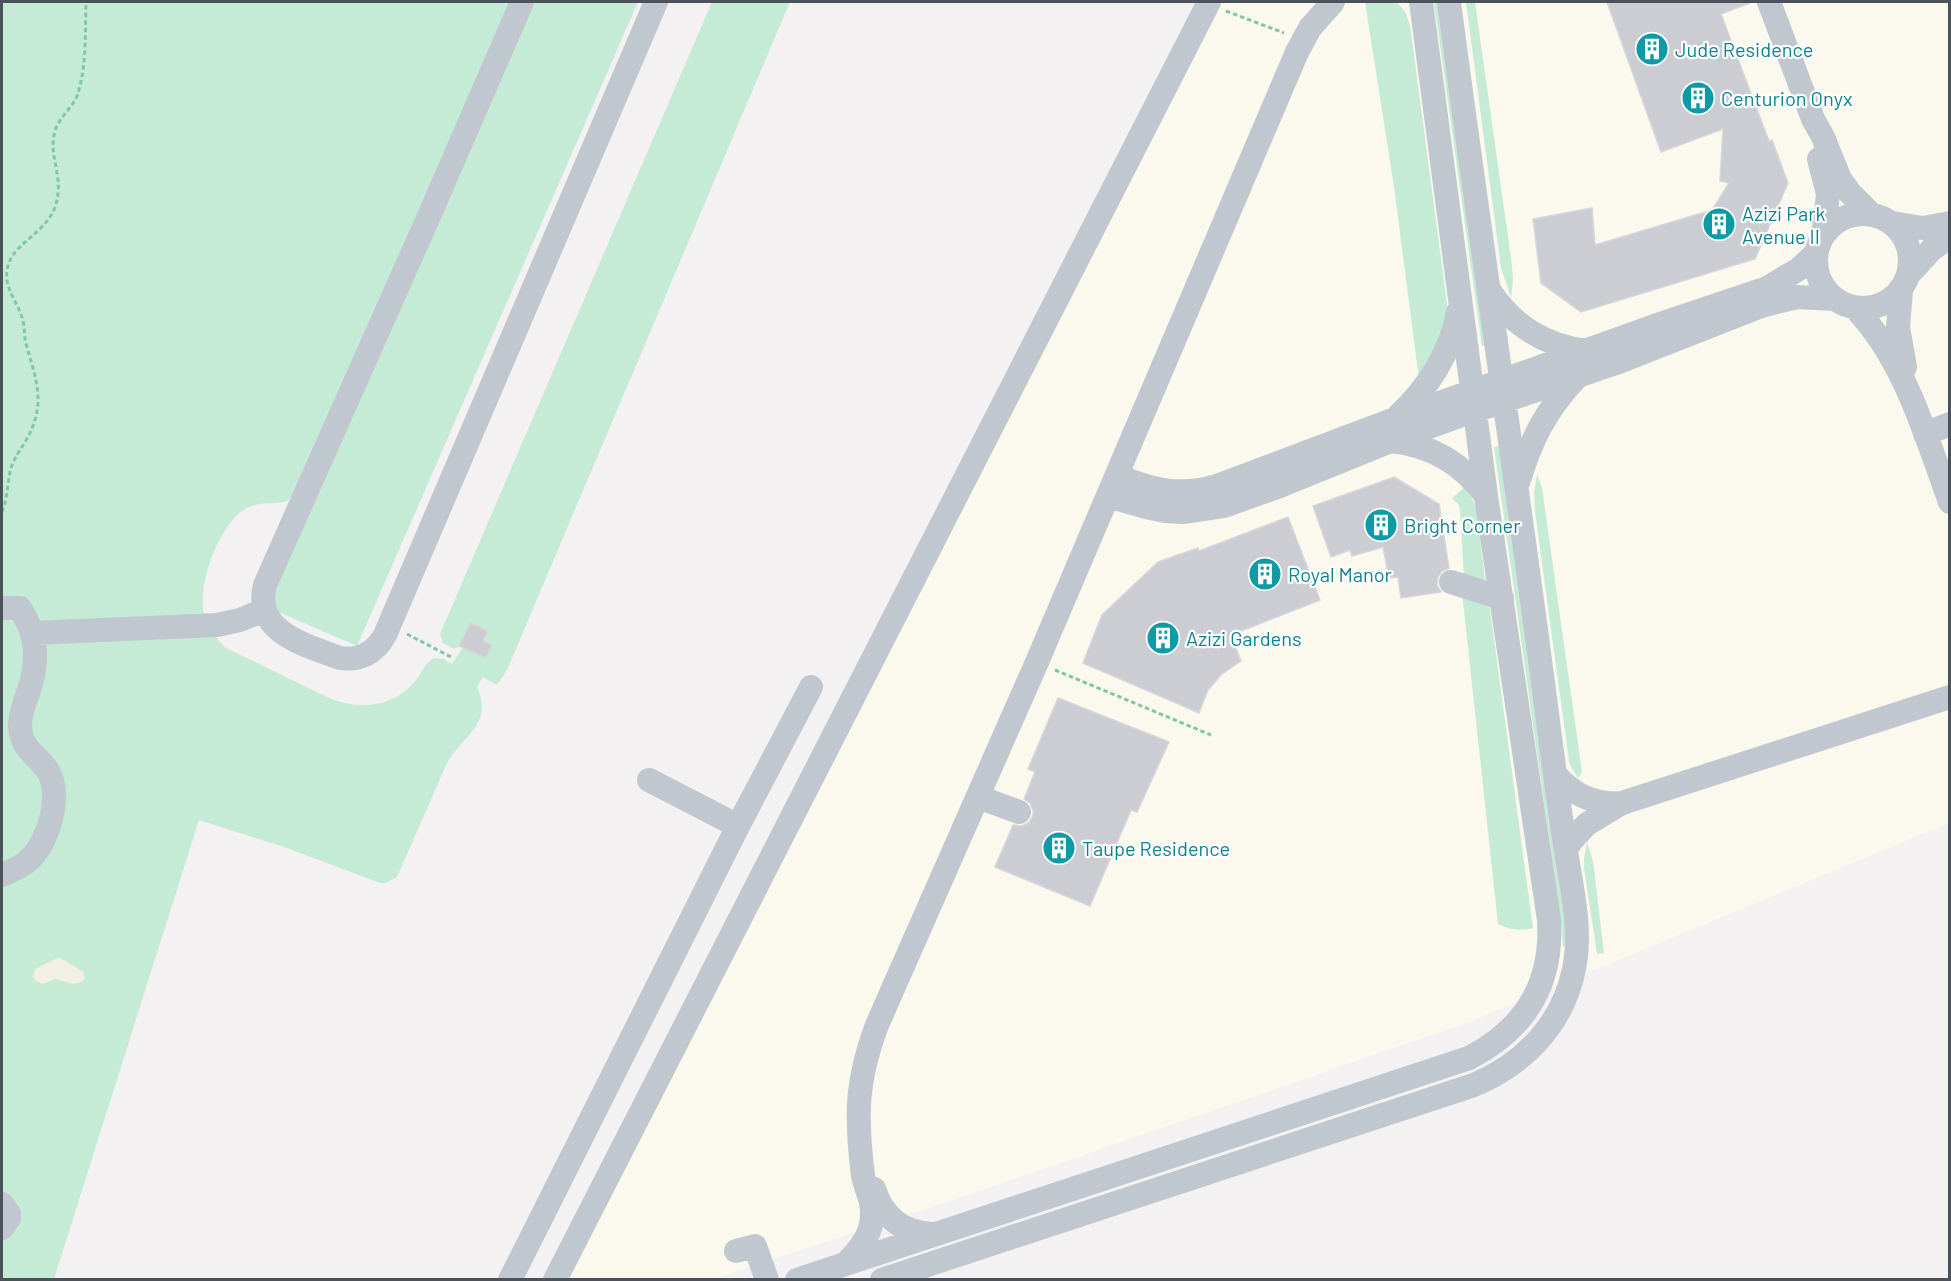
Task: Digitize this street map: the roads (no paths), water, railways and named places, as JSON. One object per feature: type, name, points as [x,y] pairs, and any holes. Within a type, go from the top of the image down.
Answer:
[{"type":"street","points":[[522,2],[265,585],[262,597],[264,610],[273,626],[280,632],[332,655],[347,659],[363,657],[381,642],[390,624],[656,2]]},
{"type":"street","points":[[845,1264],[863,1244],[870,1229],[872,1212],[863,1176],[858,1123],[861,1083],[870,1044],[1037,662],[1303,40],[1318,17],[1333,2]]},
{"type":"street","points":[[882,1280],[1490,1078],[1519,1060],[1532,1048],[1554,1020],[1569,990],[1578,937],[1449,2]]},
{"type":"street","points":[[1769,2],[1813,119],[1844,186],[1856,200],[1904,238],[1908,246],[1910,256],[1898,308],[1900,345],[1913,401],[1950,502]]},
{"type":"street","points":[[555,1280],[1209,3]]},
{"type":"street","points":[[797,1280],[1470,1058],[1497,1042],[1520,1020],[1537,992],[1543,978],[1549,949],[1549,920],[1486,496],[1461,298],[1418,5]]},
{"type":"street","points":[[1813,119],[1814,139],[1828,194],[1817,273],[1821,283],[1872,327],[1884,344],[1913,401]]},
{"type":"street","points":[[1112,486],[1146,507],[1165,511],[1204,510],[1224,506],[1280,486],[1393,430],[1503,391],[1586,351],[1767,288],[1799,269],[1836,222],[1844,218],[1853,215],[1923,228],[1950,223]]},
{"type":"street","points":[[1503,391],[1576,377],[1772,302],[1809,297],[1871,307],[1880,305],[1895,296],[1932,249],[1950,237]]},
{"type":"street","points":[[1489,290],[1506,313],[1528,331],[1556,344],[1586,351]]},
{"type":"street","points":[[1393,430],[1437,369],[1452,334],[1461,298]]},
{"type":"street","points":[[1516,488],[1532,441],[1541,423],[1576,377]]},
{"type":"street","points":[[1924,434],[1950,424]]},
{"type":"street","points":[[1393,430],[1447,458],[1469,475],[1486,496]]},
{"type":"street","points":[[1451,582],[1502,598]]},
{"type":"street","points":[[2,608],[20,608],[33,633],[36,645],[35,669],[22,710],[20,728],[25,745],[47,769],[53,785],[53,809],[46,836],[36,853],[23,865],[2,875]]},
{"type":"street","points":[[33,633],[217,625],[240,620],[264,610]]},
{"type":"street","points":[[510,1280],[738,826],[811,687]]},
{"type":"street","points":[[1555,774],[1570,789],[1589,800],[1611,804],[1622,803],[1950,697]]},
{"type":"street","points":[[649,780],[738,826]]},
{"type":"street","points":[[978,797],[1019,812]]},
{"type":"street","points":[[1566,849],[1587,824],[1622,803]]},
{"type":"street","points":[[1543,978],[1569,990]]},
{"type":"street","points":[[862,1163],[869,1174],[879,1202],[889,1217],[905,1229],[933,1234]]},
{"type":"street","points":[[1106,1178],[1113,1203]]},
{"type":"street","points":[[2,1204],[9,1214],[2,1228]]},
{"type":"street","points":[[736,1251],[755,1246],[767,1280]]},
{"type":"place","name":"Jude Residence","points":[[1652,49]]},
{"type":"place","name":"Centurion Onyx","points":[[1698,98]]},
{"type":"place","name":"Azizi Park Avenue II","points":[[1719,224]]},
{"type":"place","name":"Bright Corner","points":[[1381,525]]},
{"type":"place","name":"Royal Manor","points":[[1265,574]]},
{"type":"place","name":"Azizi Gardens","points":[[1163,638]]},
{"type":"place","name":"Taupe Residence","points":[[1059,848]]}]
